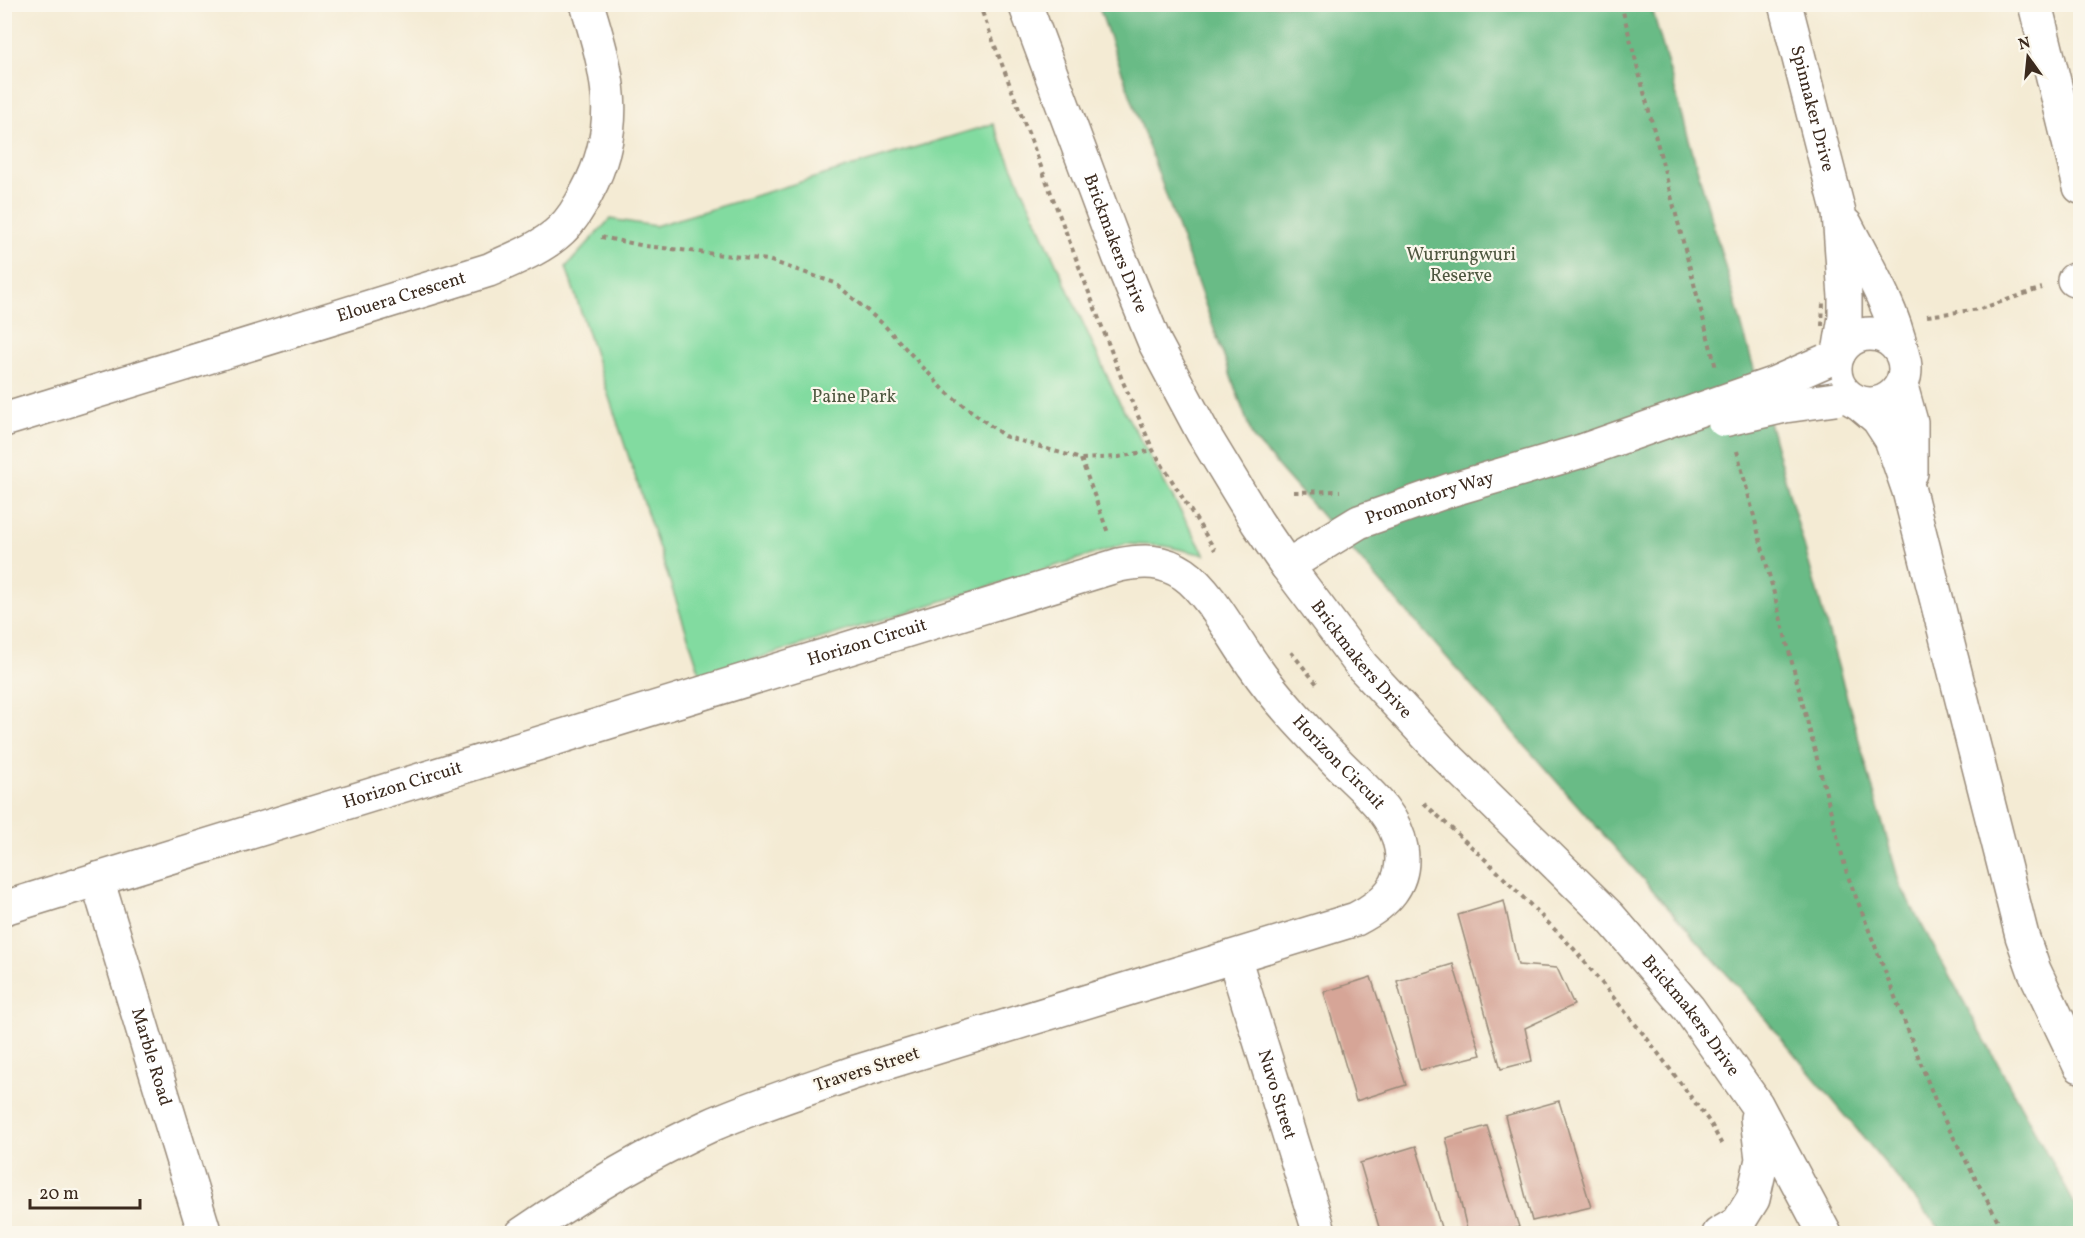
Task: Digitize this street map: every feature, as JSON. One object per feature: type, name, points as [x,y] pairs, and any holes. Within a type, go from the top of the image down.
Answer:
[{"type":"street","name":"Elouera Crescent","points":[[4,420],[489,270],[532,250],[562,230],[582,201],[599,170],[608,136],[609,98],[602,53],[586,4]]},
{"type":"street","name":"Brickmakers Drive","points":[[1025,4],[1119,256],[1155,343],[1209,443],[1257,522],[1362,666],[1444,754],[1609,916],[1689,1009],[1756,1104],[1825,1233]]},
{"type":"street","name":"Spinnaker Drive","points":[[1785,4],[1839,213],[1887,306],[1902,352]]},
{"type":"street","points":[[2035,4],[2080,187]]},
{"type":"street","name":"Spinnaker Drive","points":[[1834,356],[1845,317],[1834,300],[1839,213]]},
{"type":"street","points":[[1848,400],[1872,405],[1884,402],[1901,386],[1906,375],[1906,363],[1902,352],[1885,336],[1875,333],[1853,338],[1834,356],[1836,378],[1848,400],[1878,418],[1891,438],[1909,491],[2022,936],[2034,970],[2080,1066]]},
{"type":"street","name":"Promontory Way","points":[[1287,566],[1359,522],[1450,490],[1582,451],[1775,383],[1834,356]]},
{"type":"street","points":[[1901,386],[1911,422],[1913,462],[1909,491]]},
{"type":"street","name":"Promontory Way","points":[[1582,451],[1785,406],[1848,400]]},
{"type":"street","name":"Horizon Circuit","points":[[4,908],[1119,565],[1154,561],[1172,566],[1188,576],[1215,610],[1254,667],[1292,713],[1378,804],[1397,833],[1401,850],[1401,864],[1396,885],[1386,900],[1356,919],[1234,957]]},
{"type":"street","name":"Marble Road","points":[[97,879],[205,1233]]},
{"type":"street","name":"Travers Street","points":[[522,1233],[580,1194],[646,1158],[710,1126],[777,1100],[856,1072],[1234,957]]},
{"type":"street","name":"Nuvo Street","points":[[1234,957],[1320,1233]]},
{"type":"street","points":[[1719,1233],[1737,1223],[1753,1199],[1761,1159],[1756,1104]]},
{"type":"path","points":[[1621,4],[1717,374]]},
{"type":"path","points":[[562,230],[645,246],[768,260],[835,282],[883,324],[946,392],[1005,436],[1081,459],[1119,457],[1153,450]]},
{"type":"path","points":[[1917,317],[1980,309],[2039,288],[2077,279]]},
{"type":"path","points":[[1736,446],[1847,874],[1939,1110],[2005,1233]]},
{"type":"path","points":[[1081,459],[1119,565]]},
{"type":"green space","name":"Wurrungwuri Reserve","points":[[1098,5],[1651,5],[1900,885],[2080,1214],[2080,1233],[1943,1233],[1747,997],[1253,438]]},
{"type":"green space","name":"Paine Park","points":[[993,124],[1117,398],[1205,555],[1165,546],[1126,544],[701,676],[566,267],[610,219],[655,226]]},
{"type":"building","points":[[1504,901],[1518,965],[1557,968],[1574,1005],[1525,1028],[1532,1061],[1501,1069],[1458,915]]},
{"type":"building","points":[[1453,964],[1481,1055],[1420,1070],[1397,981]]},
{"type":"building","points":[[1371,977],[1406,1085],[1356,1101],[1324,992]]},
{"type":"building","points":[[1559,1101],[1591,1207],[1532,1221],[1505,1116]]},
{"type":"building","points":[[1487,1126],[1519,1227],[1498,1234],[1468,1234],[1446,1138]]},
{"type":"building","points":[[1416,1146],[1443,1234],[1381,1234],[1360,1163]]}]
